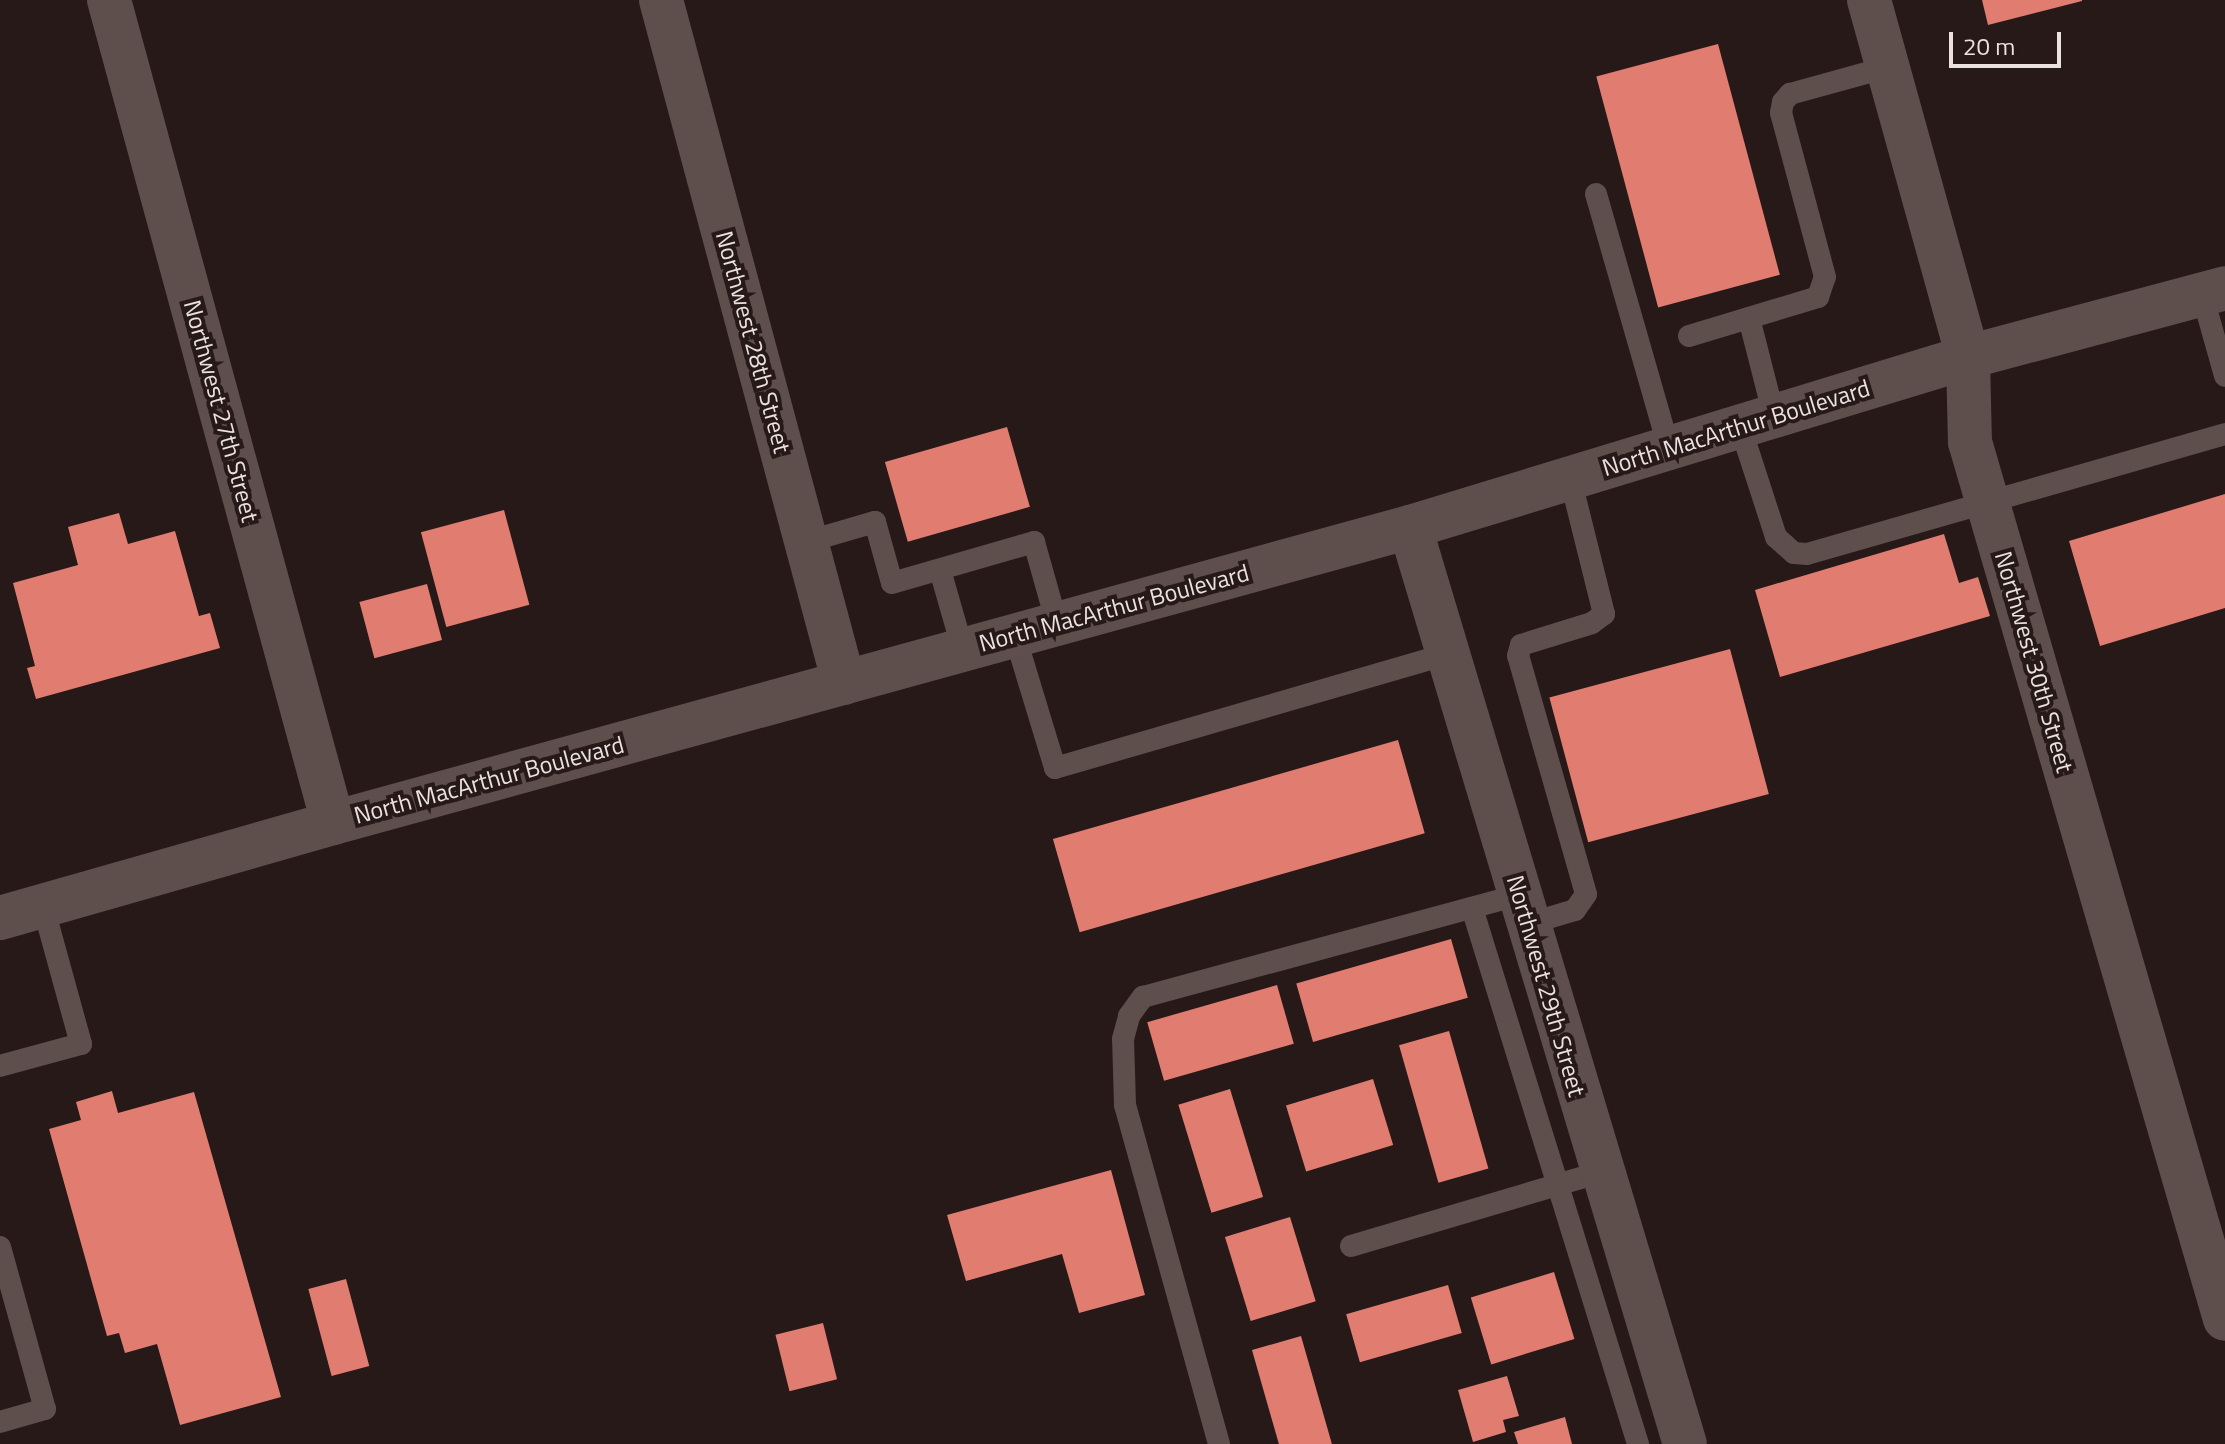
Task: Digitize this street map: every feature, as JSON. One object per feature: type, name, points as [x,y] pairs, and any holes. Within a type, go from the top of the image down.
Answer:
[{"type":"street","name":"Northwest 27th Street","points":[[109,0],[333,823]]},
{"type":"street","name":"Northwest 28th Street","points":[[661,0],[844,683]]},
{"type":"street","name":"Northwest 30th Street","points":[[1869,0],[1968,357],[1970,442],[2225,1319]]},
{"type":"street","name":"North MacArthur Boulevard","points":[[0,918],[333,823],[1410,527],[1968,357],[2213,291]]},
{"type":"street","name":"Northwest 29th Street","points":[[1410,527],[1685,1444]]},
{"type":"lane","points":[[1689,336],[1818,297],[1825,277],[1781,113],[1783,102],[1790,94],[1888,67]]},
{"type":"lane","points":[[1596,194],[1669,448]]},
{"type":"lane","points":[[2213,291],[2225,376]]},
{"type":"lane","points":[[1749,318],[1757,421],[1776,537],[1794,553],[1807,554],[1989,504],[2225,434]]},
{"type":"lane","points":[[1219,1444],[1125,1105],[1123,1039],[1129,1016],[1143,997],[1472,908],[1575,910],[1586,894],[1518,656],[1521,645],[1592,623],[1604,614],[1570,478]]},
{"type":"lane","points":[[806,542],[875,522],[892,583],[1034,542],[1057,624]]},
{"type":"lane","points":[[940,570],[963,650]]},
{"type":"lane","points":[[1015,636],[1055,768],[1448,654]]},
{"type":"lane","points":[[0,1066],[81,1044],[43,906]]},
{"type":"lane","points":[[1472,908],[1638,1444]]},
{"type":"lane","points":[[1351,1246],[1601,1172]]},
{"type":"lane","points":[[0,1247],[45,1409],[0,1422]]},
{"type":"building","points":[[1982,0],[2082,0],[2082,1],[1988,25]]},
{"type":"building","points":[[1718,44],[1780,275],[1658,307],[1596,77]]},
{"type":"building","points":[[1007,427],[1030,507],[908,542],[885,462]]},
{"type":"building","points":[[2225,494],[2225,608],[2100,646],[2069,541]]},
{"type":"building","points":[[504,510],[529,605],[446,627],[421,532]]},
{"type":"building","points":[[119,513],[128,544],[175,531],[199,616],[210,613],[220,648],[36,699],[27,668],[35,666],[13,583],[78,565],[68,527]]},
{"type":"building","points":[[1944,534],[1959,583],[1978,577],[1990,616],[1780,677],[1755,590]]},
{"type":"building","points":[[427,584],[442,640],[374,658],[359,602]]},
{"type":"building","points":[[1730,649],[1769,794],[1588,842],[1549,697]]},
{"type":"building","points":[[1398,740],[1425,833],[1080,932],[1053,839]]},
{"type":"building","points":[[1451,939],[1468,998],[1313,1042],[1296,983]]},
{"type":"building","points":[[1277,985],[1294,1044],[1164,1081],[1147,1022]]},
{"type":"building","points":[[1449,1031],[1488,1168],[1438,1183],[1399,1045]]},
{"type":"building","points":[[1373,1079],[1393,1145],[1306,1172],[1286,1106]]},
{"type":"building","points":[[1230,1089],[1263,1197],[1211,1213],[1178,1105]]},
{"type":"building","points":[[112,1091],[118,1113],[194,1092],[281,1397],[180,1425],[157,1344],[125,1353],[119,1333],[107,1336],[49,1129],[81,1120],[76,1102]]},
{"type":"building","points":[[1111,1170],[1145,1295],[1079,1313],[1062,1254],[966,1281],[947,1215]]},
{"type":"building","points":[[1290,1217],[1316,1301],[1251,1321],[1225,1237]]},
{"type":"building","points":[[1554,1272],[1574,1339],[1491,1364],[1471,1297]]},
{"type":"building","points":[[346,1279],[369,1366],[332,1376],[308,1289]]},
{"type":"building","points":[[1448,1285],[1462,1333],[1360,1362],[1346,1314]]},
{"type":"building","points":[[823,1323],[837,1379],[789,1391],[775,1335]]},
{"type":"building","points":[[1301,1336],[1332,1444],[1279,1444],[1252,1350]]},
{"type":"building","points":[[1507,1376],[1519,1416],[1503,1420],[1506,1432],[1473,1442],[1458,1390]]},
{"type":"building","points":[[1565,1417],[1572,1444],[1518,1444],[1514,1432]]}]
